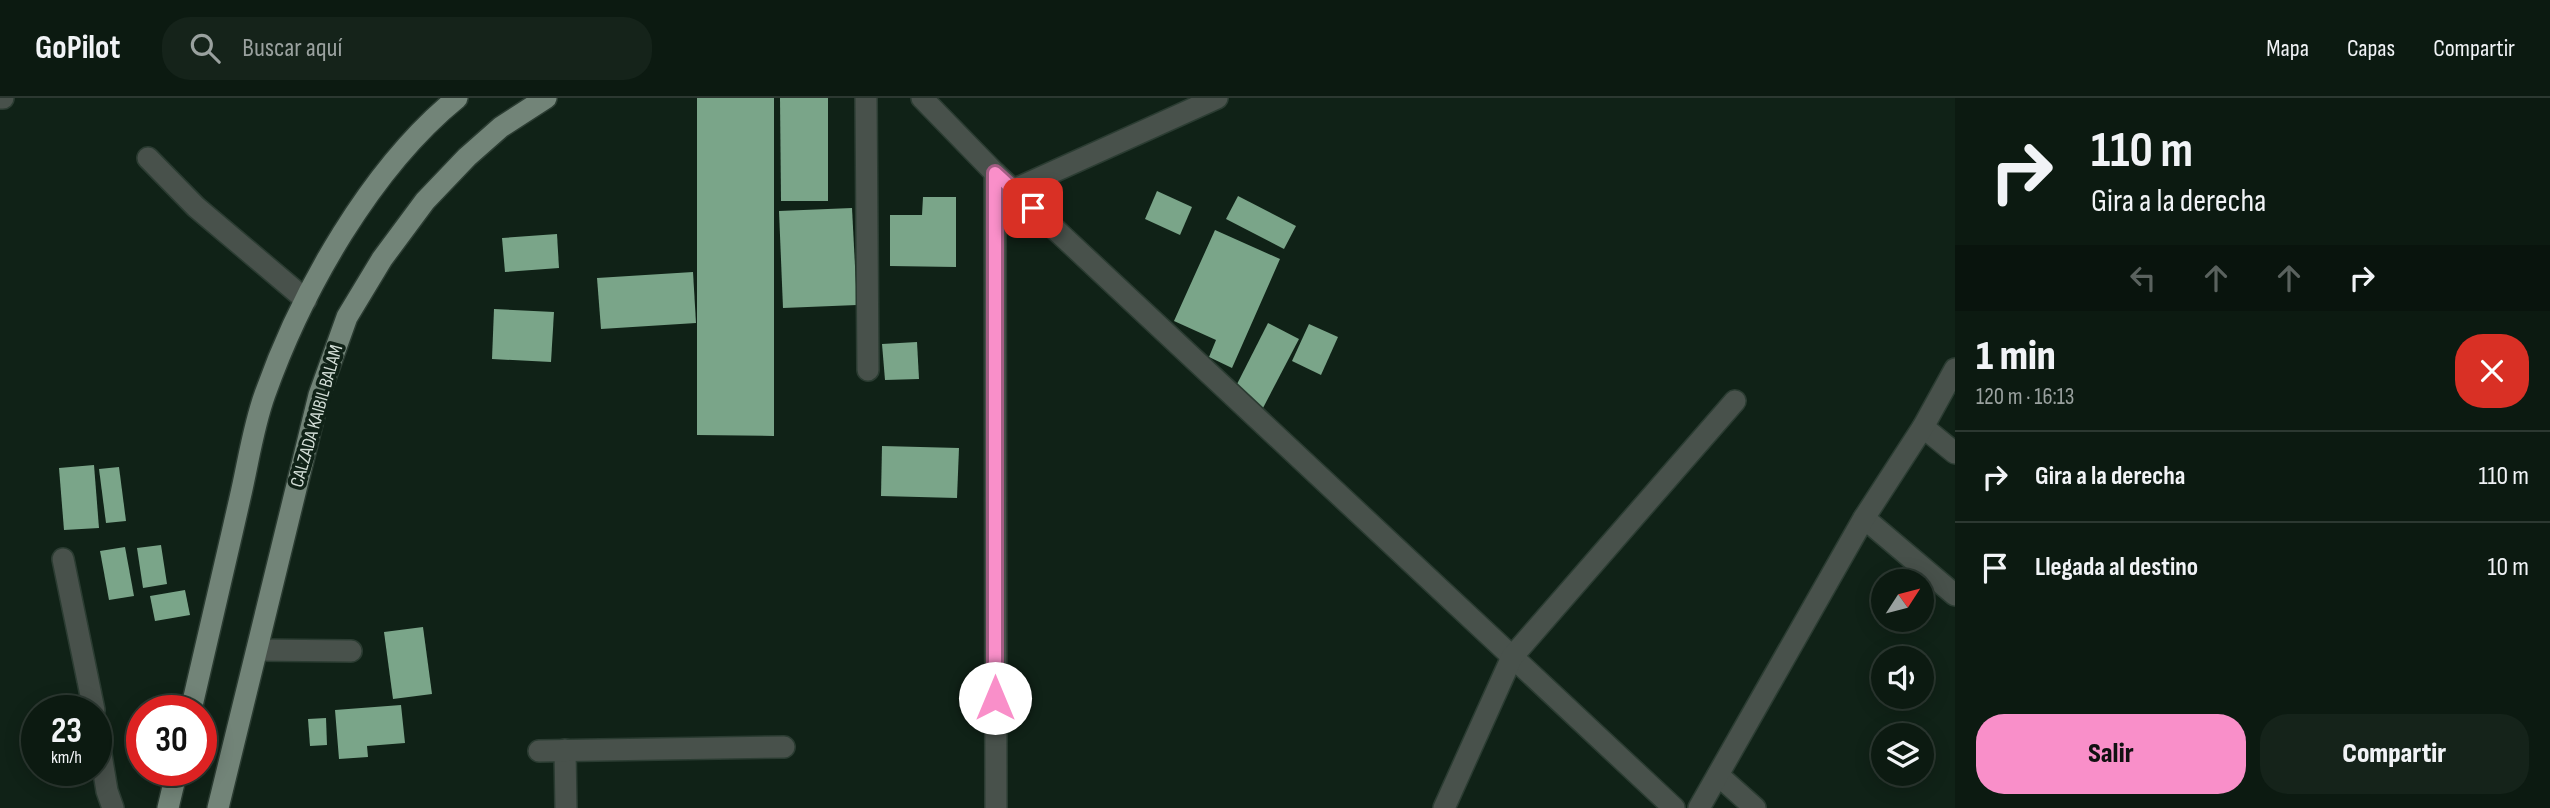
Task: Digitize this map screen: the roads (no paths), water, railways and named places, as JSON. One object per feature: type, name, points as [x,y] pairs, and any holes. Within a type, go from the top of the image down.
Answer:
[{"type":"main road","points":[[194,695],[264,397],[288,335],[332,252],[375,186],[437,114],[457,98]]},
{"type":"main road","name":"CALZADA KAIBIL BALAM","points":[[218,808],[319,396],[347,317],[382,258],[425,201],[467,157],[501,127],[546,98]]},
{"type":"main road","points":[[168,808],[173,786]]},
{"type":"street","points":[[866,98],[868,370]]},
{"type":"street","points":[[922,98],[1013,190],[1674,808]]},
{"type":"street","points":[[1013,190],[1217,98]]},
{"type":"street","points":[[148,158],[196,207],[306,300]]},
{"type":"street","points":[[995,173],[996,808]]},
{"type":"street","points":[[1699,808],[1864,518],[1923,427],[1955,369]]},
{"type":"street","points":[[1444,808],[1512,657],[1735,401]]},
{"type":"street","points":[[1923,427],[1955,453]]},
{"type":"street","points":[[1864,518],[1955,595]]},
{"type":"street","points":[[63,559],[91,695]]},
{"type":"street","points":[[257,650],[351,651]]},
{"type":"street","points":[[539,751],[784,747]]},
{"type":"street","points":[[565,750],[566,808]]},
{"type":"street","points":[[1718,775],[1755,808]]},
{"type":"street","points":[[106,786],[113,808]]}]
